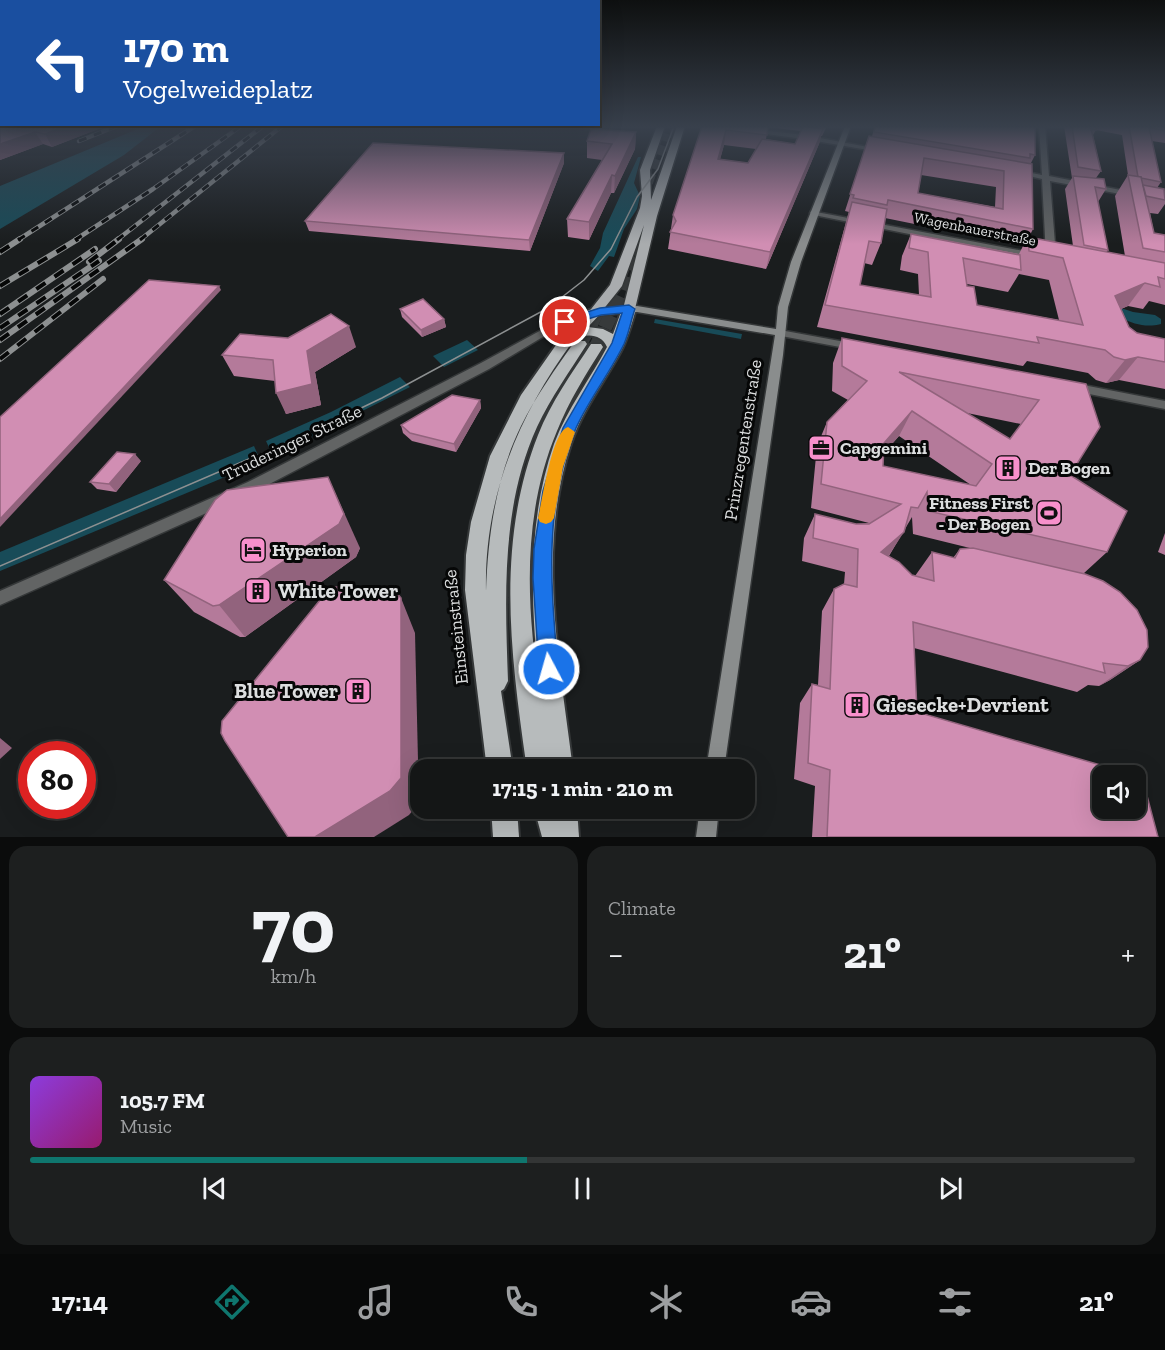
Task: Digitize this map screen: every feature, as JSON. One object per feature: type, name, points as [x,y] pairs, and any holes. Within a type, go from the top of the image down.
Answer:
[{"type":"highway","points":[[499,759],[496,739],[495,586],[501,518],[512,473],[524,437],[538,409],[591,344],[624,328],[629,309]]},
{"type":"highway","points":[[559,759],[543,614],[542,558],[546,518],[563,443],[576,415],[591,344],[594,313]]},
{"type":"highway","points":[[538,759],[523,663],[520,620],[519,563],[524,516],[528,490],[547,434],[591,344]]},
{"type":"highway","points":[[505,819],[506,837]]},
{"type":"highway","points":[[550,819],[555,837]]},
{"type":"highway","points":[[565,819],[566,837]]},
{"type":"main road","points":[[594,313],[615,286],[645,208],[648,196],[645,170],[647,165]]},
{"type":"main road","points":[[629,309],[639,259],[659,198],[666,165]]},
{"type":"main road","name":"Prinzregentenstraße","points":[[717,759],[783,307],[796,262],[832,165]]},
{"type":"main road","points":[[594,313],[629,309],[780,333]]},
{"type":"main road","points":[[706,837],[708,819]]},
{"type":"street","points":[[1044,165],[1046,178]]},
{"type":"street","points":[[1010,171],[1141,196]]},
{"type":"street","name":"Wagenbauerstraße","points":[[814,213],[1055,261],[1046,178]]},
{"type":"street","name":"Truderinger Straße","points":[[0,598],[253,486],[485,366],[518,345],[565,322],[594,313]]},
{"type":"street","points":[[780,333],[869,349]]},
{"type":"street","points":[[1060,384],[1165,405]]},
{"type":"shaded area","points":[[51,165],[107,165],[0,229],[0,186]]},
{"type":"shaded area","points":[[634,165],[639,165],[634,183],[640,196],[637,209],[624,229],[614,257],[609,256],[598,271],[590,266],[600,248],[603,233]]},
{"type":"shaded area","points":[[1118,307],[1155,315],[1161,319],[1161,324],[1135,324],[1121,318]]},
{"type":"shaded area","points":[[655,319],[742,334],[741,339],[654,323]]},
{"type":"shaded area","points":[[467,340],[478,350],[444,367],[433,356]]},
{"type":"shaded area","points":[[400,377],[410,387],[273,456],[266,441],[331,412]]},
{"type":"shaded area","points":[[254,446],[261,462],[0,571],[0,552]]},
{"type":"building","points":[[354,165],[559,165],[529,240],[305,221]]},
{"type":"building","points":[[599,165],[620,165],[615,176],[612,175],[589,222],[567,219]]},
{"type":"building","points":[[689,165],[807,165],[770,252],[670,232],[676,221],[673,215]]},
{"type":"building","points":[[859,165],[923,165],[918,193],[1003,209],[1004,171],[967,165],[1032,165],[1033,229],[888,200],[887,205],[853,198],[854,195],[850,194]]},
{"type":"building","points":[[1078,165],[1100,165],[1101,171],[1078,167]]},
{"type":"building","points":[[1136,165],[1157,165],[1161,182],[1141,177],[1138,177]]},
{"type":"building","points":[[1128,175],[1141,177],[1154,233],[1165,235],[1165,252],[1143,248]]},
{"type":"building","points":[[1073,176],[1104,179],[1106,189],[1095,187],[1108,250],[1084,245]]},
{"type":"building","points":[[1143,185],[1164,189],[1165,200],[1146,196]]},
{"type":"building","points":[[852,202],[887,209],[881,243],[869,241],[860,285],[931,297],[928,252],[909,248],[911,234],[1020,255],[1021,270],[963,258],[967,286],[974,287],[977,305],[1083,325],[1063,258],[1029,251],[1028,237],[1165,263],[1165,279],[1158,277],[1160,287],[1145,283],[1115,296],[1129,327],[1137,333],[1165,339],[1165,362],[1138,357],[1125,360],[1114,357],[1105,350],[1037,337],[1039,343],[825,305]]},
{"type":"building","points":[[149,280],[219,286],[0,519],[0,417]]},
{"type":"building","points":[[423,299],[444,319],[421,330],[400,309]]},
{"type":"building","points":[[331,314],[349,326],[307,351],[312,384],[276,393],[273,360],[222,355],[240,334],[288,338]]},
{"type":"building","points":[[842,338],[1086,384],[1100,427],[1070,475],[1127,511],[1107,552],[928,511],[927,492],[918,508],[911,507],[904,532],[881,552],[899,562],[912,575],[934,581],[932,552],[955,558],[960,549],[973,548],[1085,574],[1103,581],[1120,592],[1137,610],[1147,630],[1148,647],[1140,660],[1128,666],[1103,663],[1105,673],[913,622],[917,712],[1100,765],[1092,765],[1092,819],[1146,819],[1146,792],[1158,837],[827,837],[830,770],[808,763],[812,684],[830,689],[834,589],[844,584],[857,587],[858,549],[813,538],[815,514],[856,524],[869,524],[901,504],[821,484],[827,422],[867,381],[842,366]],"holes":[[[899,372],[1039,400],[1010,439]],[[912,411],[992,464],[976,486],[883,466],[884,443]]]},
{"type":"building","points":[[452,395],[480,400],[454,444],[410,433],[401,425]]},
{"type":"building","points":[[117,452],[135,454],[109,484],[90,482]]},
{"type":"building","points":[[328,477],[344,514],[339,524],[219,605],[213,606],[164,580],[215,500],[227,490]]},
{"type":"building","name":"Blue Tower","points":[[336,587],[396,592],[401,598],[401,778],[390,791],[315,837],[288,837],[225,741],[221,733],[222,721],[329,589]]},
{"type":"tunnel","points":[[643,197],[654,165]]},
{"type":"tunnel","points":[[639,240],[650,208]]},
{"type":"tunnel","points":[[596,347],[620,295],[639,239]]},
{"type":"tunnel","points":[[580,344],[603,302]]},
{"type":"tram line","points":[[0,566],[307,434],[382,398],[548,308],[584,280],[611,249],[637,197],[659,165]]},
{"type":"railway","points":[[18,240],[134,165]]},
{"type":"railway","points":[[75,240],[186,165]]},
{"type":"railway","points":[[117,240],[213,165]]},
{"type":"railway","points":[[140,240],[233,165]]},
{"type":"railway","points":[[0,252],[20,239]]},
{"type":"railway","points":[[0,286],[78,239]]},
{"type":"railway","points":[[89,262],[119,239]]},
{"type":"railway","points":[[0,340],[142,239]]},
{"type":"railway","points":[[0,314],[95,249]]},
{"type":"railway","points":[[0,328],[99,261]]},
{"type":"railway","points":[[0,359],[103,279]]},
{"type":"slow traffic","points":[[546,518],[556,467],[568,432]]},
{"type":"place","name":"Capgemini","points":[[821,448]]},
{"type":"place","name":"Der Bogen","points":[[1008,468]]},
{"type":"place","name":"Fitness First - Der Bogen","points":[[1049,513]]},
{"type":"place","name":"Hyperion","points":[[253,550]]},
{"type":"place","name":"White Tower","points":[[258,591]]},
{"type":"place","name":"Blue Tower","points":[[358,691]]},
{"type":"place","name":"Giesecke+Devrient","points":[[857,705]]},
{"type":"route","points":[[549,669],[542,578],[550,491],[563,443],[576,415],[618,343],[629,309],[600,312],[565,322]]}]
